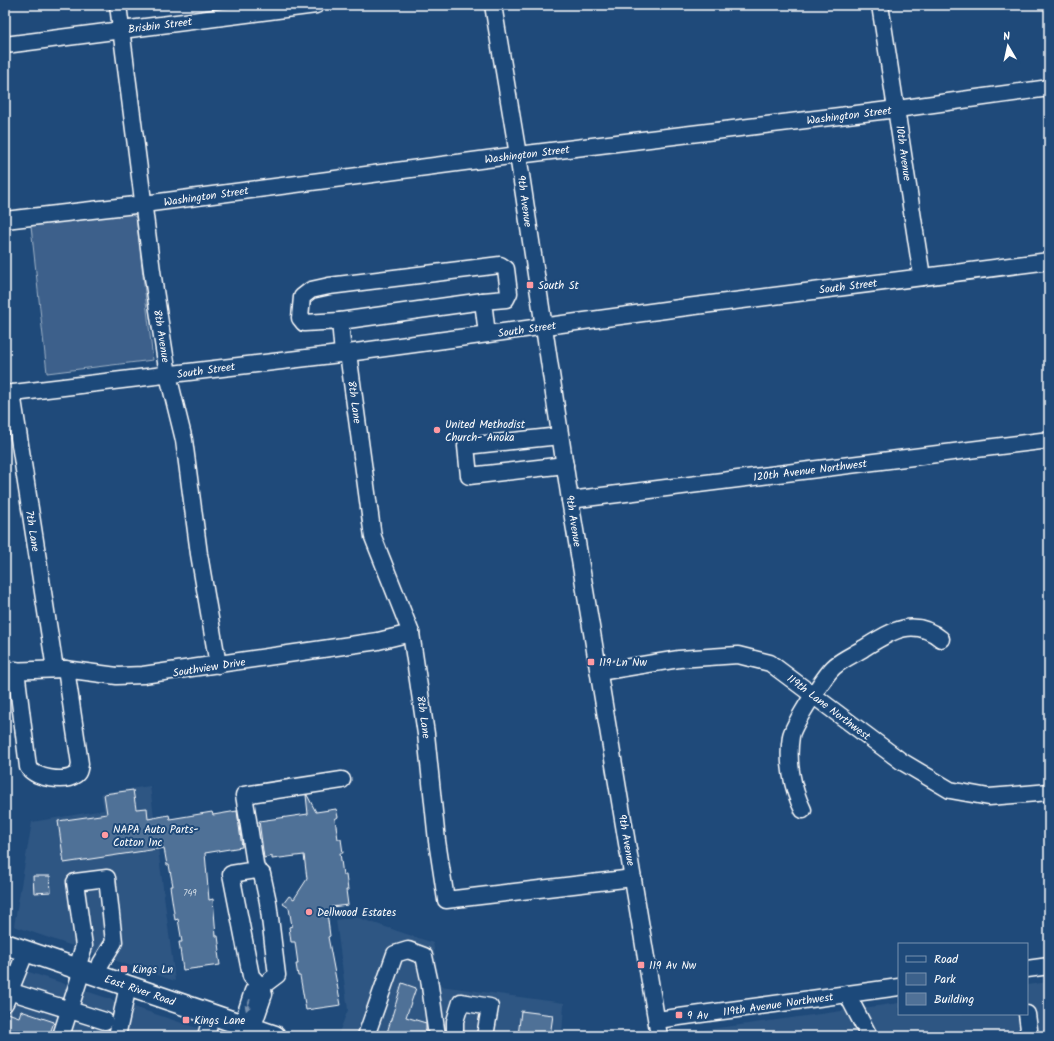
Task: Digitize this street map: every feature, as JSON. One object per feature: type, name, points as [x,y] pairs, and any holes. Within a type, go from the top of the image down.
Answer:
[{"type":"main road","name":"East River Road","points":[[5,944],[275,1036]]},
{"type":"street","name":"8th Avenue","points":[[118,5],[168,375],[184,440],[199,554],[218,665]]},
{"type":"street","name":"Brisbin Street","points":[[5,45],[316,5]]},
{"type":"street","name":"9th Avenue","points":[[493,5],[518,155],[570,500],[659,1036]]},
{"type":"street","name":"10th Avenue","points":[[880,5],[922,277]]},
{"type":"street","name":"Washington Street","points":[[5,220],[144,204],[518,155],[897,109],[1049,88]]},
{"type":"street","name":"South Street","points":[[9,394],[346,354],[543,326],[1049,261]]},
{"type":"street","points":[[500,265],[506,269],[509,293],[506,299],[340,321],[304,323],[300,318],[302,297],[311,290],[329,286],[500,265]]},
{"type":"street","points":[[483,301],[487,334]]},
{"type":"street","name":"8th Lane","points":[[340,321],[373,537],[411,633],[426,734],[437,841],[446,900],[633,878]]},
{"type":"street","name":"7th Lane","points":[[9,394],[60,669],[80,764],[78,772],[74,776],[67,779],[35,775],[28,767],[10,670]]},
{"type":"street","points":[[560,436],[466,446],[469,476],[565,465]]},
{"type":"street","name":"120th Avenue Northwest","points":[[570,500],[1049,440]]},
{"type":"street","points":[[803,810],[794,792],[790,765],[791,735],[834,666],[891,632],[909,627],[932,631],[941,639]]},
{"type":"street","name":"Southview Drive","points":[[10,670],[60,669],[117,676],[170,673],[378,641],[411,633]]},
{"type":"street","name":"119th Lane Northwest","points":[[598,672],[679,659],[738,655],[770,662],[901,761],[950,790],[989,797],[1049,792]]},
{"type":"street","points":[[256,870],[244,795],[342,780]]},
{"type":"street","points":[[247,1027],[253,991],[260,987],[277,975],[268,902],[262,874],[256,870],[231,874],[250,976],[260,987]]},
{"type":"street","points":[[61,1036],[69,1010],[85,971],[84,946],[75,882],[107,878],[114,942],[101,963],[85,971]]},
{"type":"street","points":[[84,946],[114,942]]},
{"type":"street","points":[[366,1036],[394,954],[408,950],[424,956],[429,979],[436,1036]]},
{"type":"street","points":[[26,951],[7,997],[69,1010],[105,1021]]},
{"type":"street","points":[[1028,970],[1049,966]]},
{"type":"street","points":[[117,1036],[128,986]]},
{"type":"street","name":"119th Avenue Northwest","points":[[656,1020],[898,987]]},
{"type":"street","points":[[847,994],[869,1036]]},
{"type":"street","points":[[455,1036],[455,1021],[462,1002],[490,1007],[485,1036]]},
{"type":"street","points":[[206,1036],[212,1014]]},
{"type":"street","points":[[1026,1036],[1029,1029],[1027,1015]]},
{"type":"shaded area","points":[[150,786],[175,981],[14,926],[32,822],[104,810],[101,793]]},
{"type":"shaded area","points":[[356,917],[433,943],[440,986],[564,1003],[562,1036],[338,1035],[348,1010],[336,920]]},
{"type":"shaded area","points":[[5,964],[200,1029],[199,1036],[5,1036]]},
{"type":"shaded area","points":[[1049,982],[1049,1036],[675,1036],[675,1034],[898,1003],[898,1015],[1028,1015],[1028,985]]},
{"type":"green space","points":[[128,213],[136,217],[153,360],[47,373],[31,226]]},
{"type":"building","points":[[133,790],[136,809],[147,808],[148,819],[169,815],[170,819],[212,812],[213,815],[237,811],[242,847],[205,853],[209,900],[213,899],[216,936],[218,936],[220,951],[218,952],[220,965],[183,970],[179,942],[182,942],[178,919],[175,920],[170,886],[173,886],[164,848],[64,863],[58,821],[107,814],[104,794]]},
{"type":"building","name":"Dellwood Estates","points":[[306,795],[316,812],[336,809],[338,817],[335,819],[338,839],[341,839],[343,853],[340,853],[343,875],[346,875],[348,905],[331,907],[327,913],[330,936],[328,937],[341,1005],[306,1010],[300,976],[298,976],[296,964],[298,964],[295,942],[291,942],[289,927],[292,926],[289,908],[283,904],[289,896],[294,899],[307,879],[304,855],[272,859],[272,856],[264,858],[259,821],[308,814]]},
{"type":"building","points":[[33,876],[50,876],[51,892],[34,893]]},
{"type":"building","points":[[402,983],[416,988],[406,1017],[426,1023],[426,1036],[386,1036]]},
{"type":"building","points":[[21,1011],[54,1022],[49,1036],[5,1036],[5,1012],[19,1017]]},
{"type":"building","points":[[521,1011],[553,1015],[550,1036],[518,1036]]},
{"type":"place","name":"South St","points":[[530,285]]},
{"type":"place","name":"United Methodist Church- Anoka","points":[[437,430]]},
{"type":"place","name":"119 Ln Nw","points":[[591,662]]},
{"type":"place","name":"NAPA Auto Parts- Cotton Inc","points":[[105,835]]},
{"type":"place","name":"Dellwood Estates","points":[[309,912]]},
{"type":"place","name":"119 Av Nw","points":[[641,965]]},
{"type":"place","name":"Kings Ln","points":[[124,969]]},
{"type":"place","name":"9 Av","points":[[679,1015]]},
{"type":"place","name":"Kings Lane","points":[[186,1020]]}]
